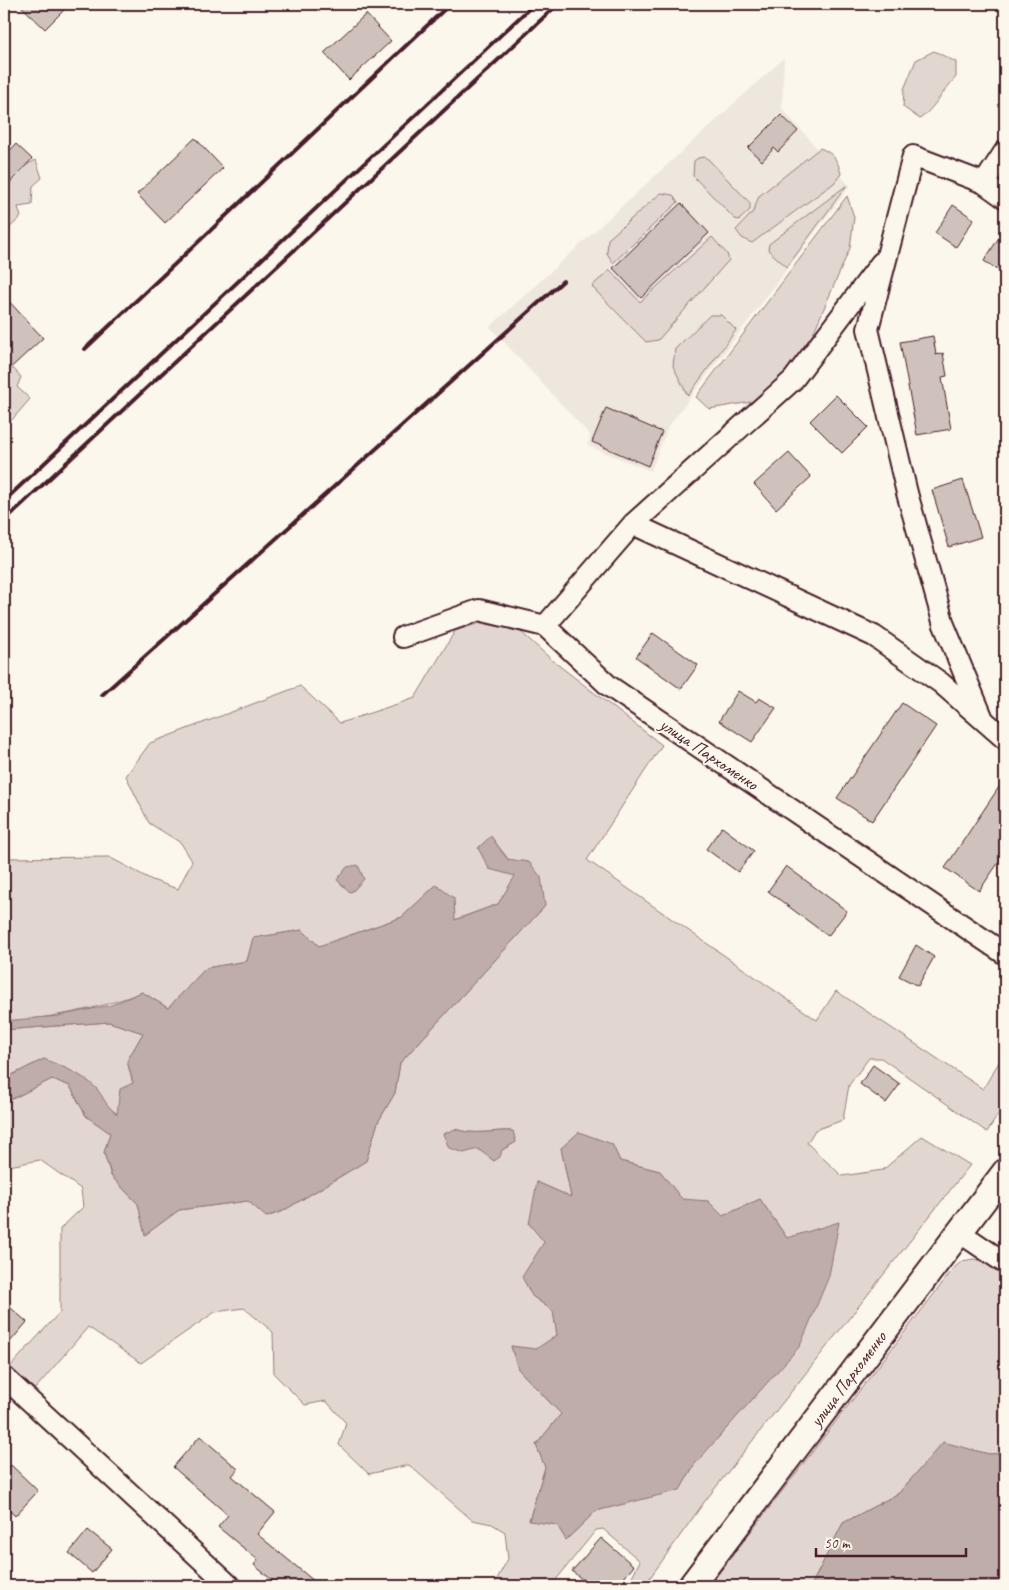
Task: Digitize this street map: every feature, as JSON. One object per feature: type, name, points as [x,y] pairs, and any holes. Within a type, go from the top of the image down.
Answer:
[{"type":"street","points":[[984,183],[1005,151]]},
{"type":"street","points":[[983,719],[944,625],[907,493],[868,329],[913,156],[984,183],[1005,198]]},
{"type":"street","points":[[545,626],[633,524],[793,380],[886,256]]},
{"type":"street","points":[[633,524],[874,636],[941,683],[1005,739]]},
{"type":"street","name":"улица Пархоменко","points":[[402,636],[479,610],[545,626],[609,686],[1005,954]]},
{"type":"street","name":"улица Пархоменко","points":[[691,1586],[1005,1172]]},
{"type":"street","points":[[959,1232],[1005,1263]]},
{"type":"street","points":[[4,1377],[230,1586]]},
{"type":"shaded area","points":[[934,51],[956,62],[956,77],[920,119],[903,107],[904,89],[916,60]]},
{"type":"shaded area","points":[[784,58],[782,108],[850,186],[668,427],[651,471],[588,446],[590,435],[490,327]]},
{"type":"shaded area","points":[[820,148],[832,155],[838,165],[841,174],[834,183],[752,243],[742,238],[736,230],[753,212],[759,196]]},
{"type":"shaded area","points":[[704,157],[750,203],[750,210],[739,220],[735,219],[693,176],[694,161]]},
{"type":"shaded area","points":[[36,160],[42,178],[33,186],[32,205],[18,207],[21,217],[4,233],[4,177],[11,167],[24,166]]},
{"type":"shaded area","points":[[847,185],[787,267],[768,250],[769,244]]},
{"type":"shaded area","points":[[661,193],[673,195],[678,202],[613,263],[607,253],[608,239]]},
{"type":"shaded area","points":[[847,196],[854,217],[850,248],[803,357],[757,401],[709,409],[696,397]]},
{"type":"shaded area","points":[[712,237],[727,254],[729,260],[658,340],[646,342],[592,286],[610,270],[640,302]]},
{"type":"shaded area","points":[[710,315],[721,315],[736,330],[688,396],[673,366],[675,349]]},
{"type":"shaded area","points":[[13,368],[21,377],[17,387],[30,399],[4,429],[4,378]]},
{"type":"shaded area","points":[[480,623],[519,630],[553,661],[662,745],[587,860],[817,1020],[836,991],[983,1089],[1005,1052],[1005,1104],[987,1132],[881,1058],[869,1058],[849,1085],[843,1120],[815,1130],[807,1143],[842,1176],[883,1170],[922,1136],[970,1165],[705,1501],[644,1586],[627,1586],[640,1561],[603,1529],[596,1530],[551,1586],[493,1586],[508,1559],[505,1532],[492,1524],[472,1520],[409,1465],[369,1474],[339,1445],[346,1423],[326,1401],[305,1405],[274,1374],[273,1332],[244,1308],[215,1312],[141,1363],[88,1327],[35,1389],[9,1368],[60,1312],[60,1229],[83,1207],[81,1189],[40,1160],[4,1167],[4,1103],[52,1079],[70,1086],[86,1116],[110,1133],[104,1153],[111,1176],[138,1204],[145,1235],[179,1210],[248,1201],[267,1217],[283,1211],[366,1161],[378,1122],[395,1093],[400,1063],[545,906],[491,837],[516,876],[498,904],[454,920],[436,885],[402,917],[319,946],[302,930],[253,938],[247,961],[206,968],[168,1008],[142,992],[108,1004],[75,1012],[5,1022],[4,858],[109,857],[152,880],[178,889],[192,861],[181,843],[149,823],[126,776],[150,743],[300,686],[340,723],[415,698],[455,631]],"holes":[[[337,880],[358,885],[350,892]],[[455,1129],[477,1132],[512,1131],[516,1142],[502,1150],[494,1161]],[[612,1144],[620,1161],[660,1171],[682,1200],[708,1201],[723,1216],[760,1199],[787,1238],[839,1223],[680,1489],[596,1511],[566,1540],[557,1525],[529,1520],[545,1467],[536,1445],[561,1414],[518,1369],[511,1346],[536,1350],[557,1335],[553,1311],[532,1296],[544,1242],[537,1182],[571,1197],[561,1148]]]},
{"type":"shaded area","points":[[491,836],[507,859],[529,862],[541,877],[545,906],[400,1063],[395,1093],[378,1122],[366,1161],[283,1211],[266,1217],[248,1201],[179,1210],[145,1235],[138,1204],[112,1177],[104,1153],[110,1133],[86,1116],[70,1086],[52,1079],[4,1103],[4,1079],[44,1059],[85,1079],[97,1089],[107,1104],[117,1114],[120,1089],[133,1083],[127,1061],[143,1033],[109,1022],[4,1030],[4,1021],[58,1016],[111,1005],[142,992],[168,1008],[206,968],[247,961],[253,938],[302,930],[319,946],[402,917],[436,885],[454,898],[455,920],[498,904],[515,876],[489,869],[478,848]]},
{"type":"shaded area","points":[[358,865],[364,879],[350,892],[337,880],[347,867]]},
{"type":"shaded area","points":[[109,1022],[143,1033],[127,1061],[133,1084],[117,1114],[104,1103],[97,1090],[44,1059],[4,1079],[4,1030]]},
{"type":"shaded area","points":[[455,1129],[477,1132],[513,1131],[516,1142],[502,1150],[500,1157],[494,1161],[478,1149],[464,1153],[449,1148],[443,1134]]},
{"type":"shaded area","points":[[579,1132],[612,1144],[620,1161],[660,1171],[682,1199],[708,1201],[723,1216],[760,1199],[787,1238],[839,1222],[829,1276],[800,1346],[694,1465],[680,1490],[596,1511],[566,1540],[557,1525],[529,1521],[545,1467],[536,1445],[561,1414],[518,1369],[511,1346],[536,1349],[557,1335],[553,1311],[532,1296],[522,1277],[544,1242],[529,1224],[537,1182],[571,1197],[561,1148]]},
{"type":"shaded area","points":[[974,1259],[984,1262],[1005,1277],[1005,1453],[989,1454],[943,1443],[899,1493],[843,1523],[811,1586],[709,1586],[954,1268],[962,1261]]},
{"type":"shaded area","points":[[943,1442],[989,1454],[1005,1453],[1005,1586],[811,1586],[843,1523],[899,1493]]},
{"type":"building","points":[[19,4],[70,4],[45,29]]},
{"type":"building","points":[[366,14],[391,41],[349,80],[324,53]]},
{"type":"building","points":[[781,115],[798,131],[778,152],[774,148],[762,161],[748,148]]},
{"type":"building","points":[[195,138],[223,168],[165,223],[137,194]]},
{"type":"building","points":[[16,144],[32,159],[4,189],[4,157]]},
{"type":"building","points":[[681,203],[709,233],[641,298],[613,268]]},
{"type":"building","points":[[953,205],[974,219],[956,247],[935,233]]},
{"type":"building","points":[[1005,228],[1005,274],[984,261]]},
{"type":"building","points":[[4,296],[43,338],[4,374]]},
{"type":"building","points":[[933,336],[936,355],[943,353],[947,376],[942,377],[951,429],[917,435],[900,342]]},
{"type":"building","points":[[836,395],[868,427],[842,453],[810,421]]},
{"type":"building","points":[[606,408],[662,432],[648,466],[592,442]]},
{"type":"building","points":[[789,453],[811,477],[776,509],[754,484]]},
{"type":"building","points":[[963,480],[981,537],[949,547],[932,490]]},
{"type":"building","points":[[653,633],[698,665],[681,689],[636,657]]},
{"type":"building","points":[[738,691],[756,702],[759,698],[776,708],[752,742],[719,721]]},
{"type":"building","points":[[902,703],[936,726],[872,821],[837,798]]},
{"type":"building","points":[[1005,778],[1005,853],[979,891],[945,868]]},
{"type":"building","points":[[722,827],[754,851],[738,872],[706,849]]},
{"type":"building","points":[[786,866],[847,911],[828,936],[768,891]]},
{"type":"building","points":[[916,945],[934,957],[918,986],[899,976]]},
{"type":"building","points":[[873,1065],[900,1084],[886,1103],[860,1084]]},
{"type":"building","points":[[4,1302],[27,1322],[4,1349]]},
{"type":"building","points":[[200,1436],[238,1469],[232,1476],[275,1512],[257,1534],[320,1586],[279,1586],[254,1565],[258,1560],[218,1527],[228,1515],[173,1467]]},
{"type":"building","points":[[11,1465],[38,1491],[15,1516],[4,1505],[4,1473]]},
{"type":"building","points":[[88,1530],[112,1549],[92,1573],[69,1553]]},
{"type":"building","points":[[601,1538],[634,1566],[617,1586],[590,1586],[572,1571]]},
{"type":"railway","points":[[85,349],[450,4]]},
{"type":"railway","points":[[4,501],[534,4]]},
{"type":"railway","points":[[4,521],[558,4]]},
{"type":"railway","points":[[102,695],[563,281]]}]
